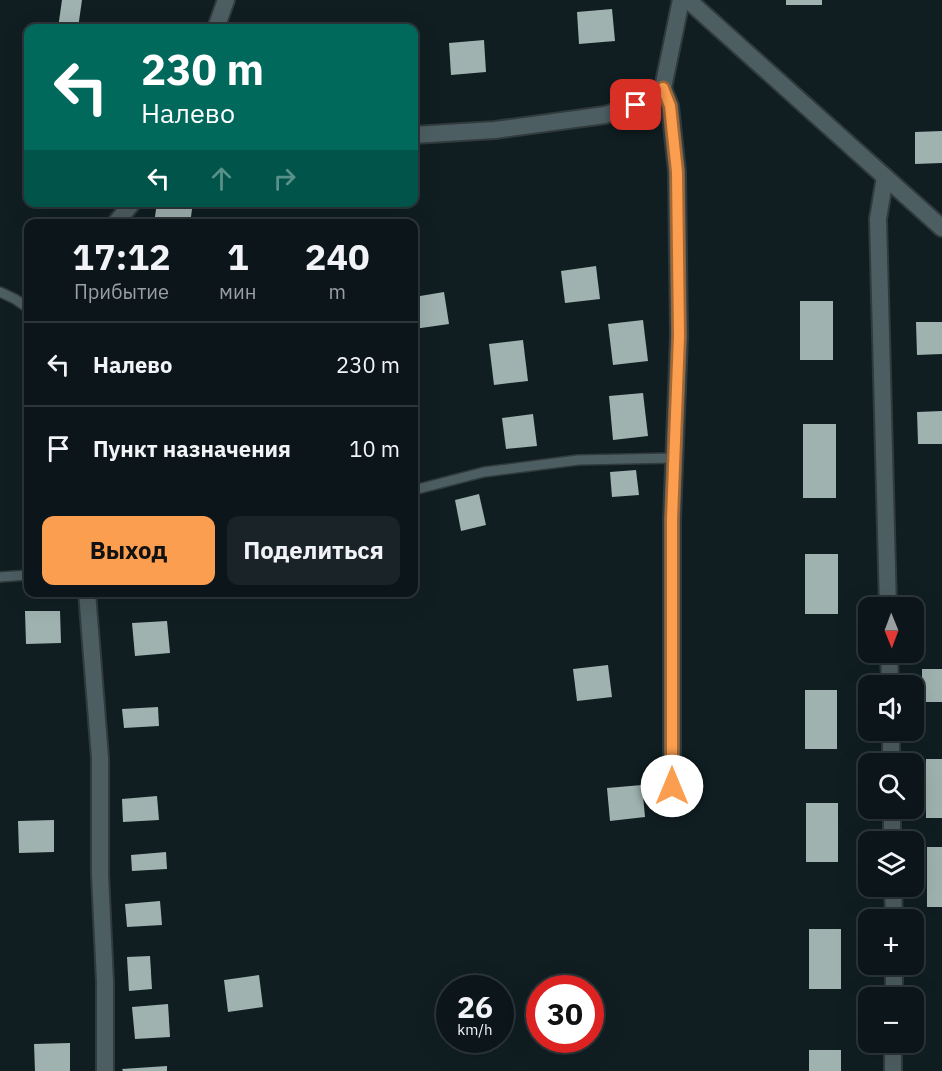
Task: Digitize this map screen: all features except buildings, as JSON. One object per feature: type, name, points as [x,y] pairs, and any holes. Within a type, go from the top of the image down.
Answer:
[{"type":"street","points":[[217,24],[226,0]]},
{"type":"street","points":[[672,786],[672,519],[679,336],[677,172],[670,106],[663,88],[681,0]]},
{"type":"street","points":[[688,0],[942,228]]},
{"type":"street","points":[[418,135],[495,130],[605,115],[651,100],[663,88]]},
{"type":"street","points":[[885,177],[878,219],[888,597]]},
{"type":"street","points":[[120,219],[129,207]]},
{"type":"street","points":[[87,597],[100,758],[100,875],[105,982],[105,1071]]},
{"type":"street","points":[[893,1053],[893,1071]]},
{"type":"lane","points":[[0,292],[24,305]]},
{"type":"lane","points":[[418,489],[484,472],[578,459],[674,458]]},
{"type":"lane","points":[[0,577],[24,575]]},
{"type":"route","points":[[636,105],[651,100],[663,88],[670,106],[677,172],[679,336],[672,519],[672,786]]}]
